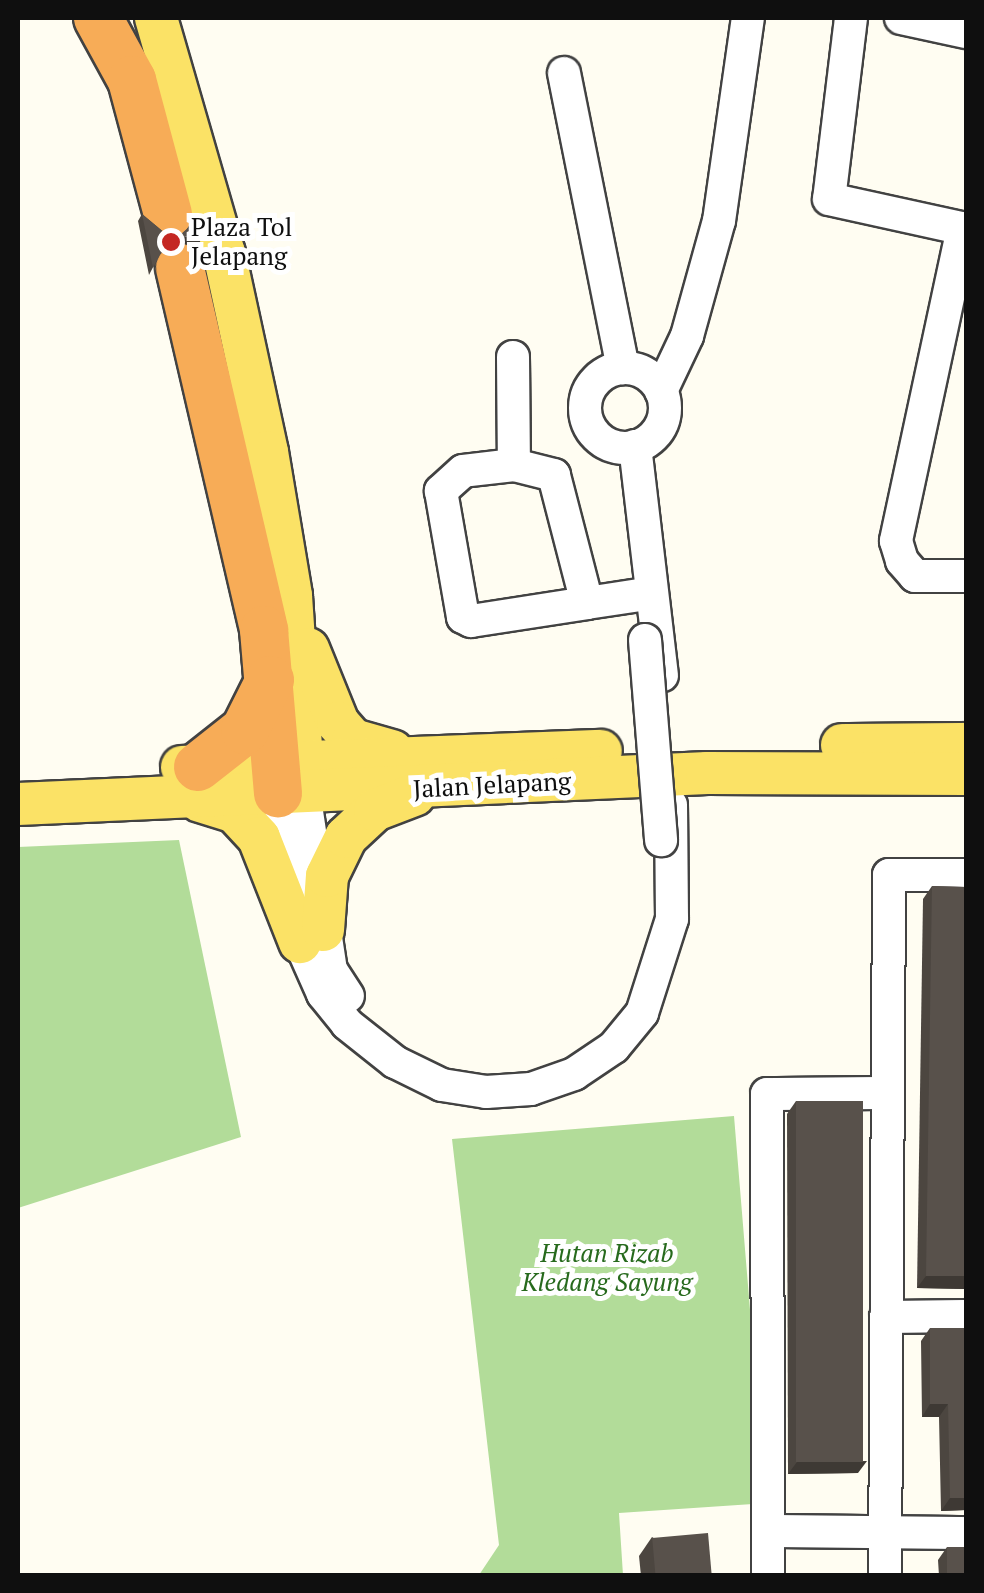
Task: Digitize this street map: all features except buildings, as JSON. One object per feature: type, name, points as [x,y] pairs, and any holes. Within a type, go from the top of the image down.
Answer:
[{"type":"highway","points":[[98,18],[132,80],[168,214]]},
{"type":"highway","points":[[180,268],[290,777]]},
{"type":"highway","points":[[189,781],[245,730],[271,679]]},
{"type":"main road","points":[[156,18],[224,253],[290,596],[338,723],[353,740],[425,772],[374,810],[346,837],[327,876],[311,936]]},
{"type":"main road","points":[[290,596],[290,777]]},
{"type":"main road","name":"Jalan Jelapang","points":[[18,776],[189,781],[966,744]]},
{"type":"main road","name":"Jalan Jelapang","points":[[425,772],[966,774]]},
{"type":"main road","points":[[189,781],[250,826],[311,936]]},
{"type":"main road","name":"Jalan Jelapang","points":[[18,804],[189,781]]},
{"type":"street","points":[[627,446],[661,424],[662,391],[687,336],[719,221],[748,18]]},
{"type":"street","points":[[851,18],[826,187],[840,206],[965,228],[896,541],[902,561],[915,576],[966,576]]},
{"type":"street","points":[[901,18],[966,32]]},
{"type":"street","points":[[564,73],[623,368]]},
{"type":"street","points":[[514,357],[514,465]]},
{"type":"street","points":[[627,446],[596,435],[586,400],[600,377],[623,368],[646,373],[662,391]]},
{"type":"street","points":[[311,936],[360,1014],[388,1040],[421,1063],[465,1078],[531,1076],[587,1052],[637,999],[655,943],[661,840],[627,446]]},
{"type":"street","points":[[290,777],[311,936],[323,994],[347,1024],[420,1077],[486,1092],[532,1089],[574,1074],[628,1034],[662,966],[674,886],[666,734],[627,446]]},
{"type":"street","points":[[587,604],[554,474],[514,465],[463,472],[441,491],[463,617],[470,621],[587,604],[640,595]]},
{"type":"street","points":[[885,1576],[889,875],[966,876]]},
{"type":"street","points":[[768,1576],[767,1094],[888,1093]]},
{"type":"street","points":[[886,1316],[966,1316]]},
{"type":"street","points":[[769,1531],[966,1533]]},
{"type":"green space","points":[[179,840],[241,1137],[18,1208],[18,847]]},
{"type":"green space","name":"Hutan Rizab Kledang Sayung","points":[[734,1116],[766,1503],[619,1513],[623,1575],[479,1575],[499,1545],[452,1139]]},
{"type":"place","name":"Plaza Tol Jelapang","points":[[171,242]]}]
